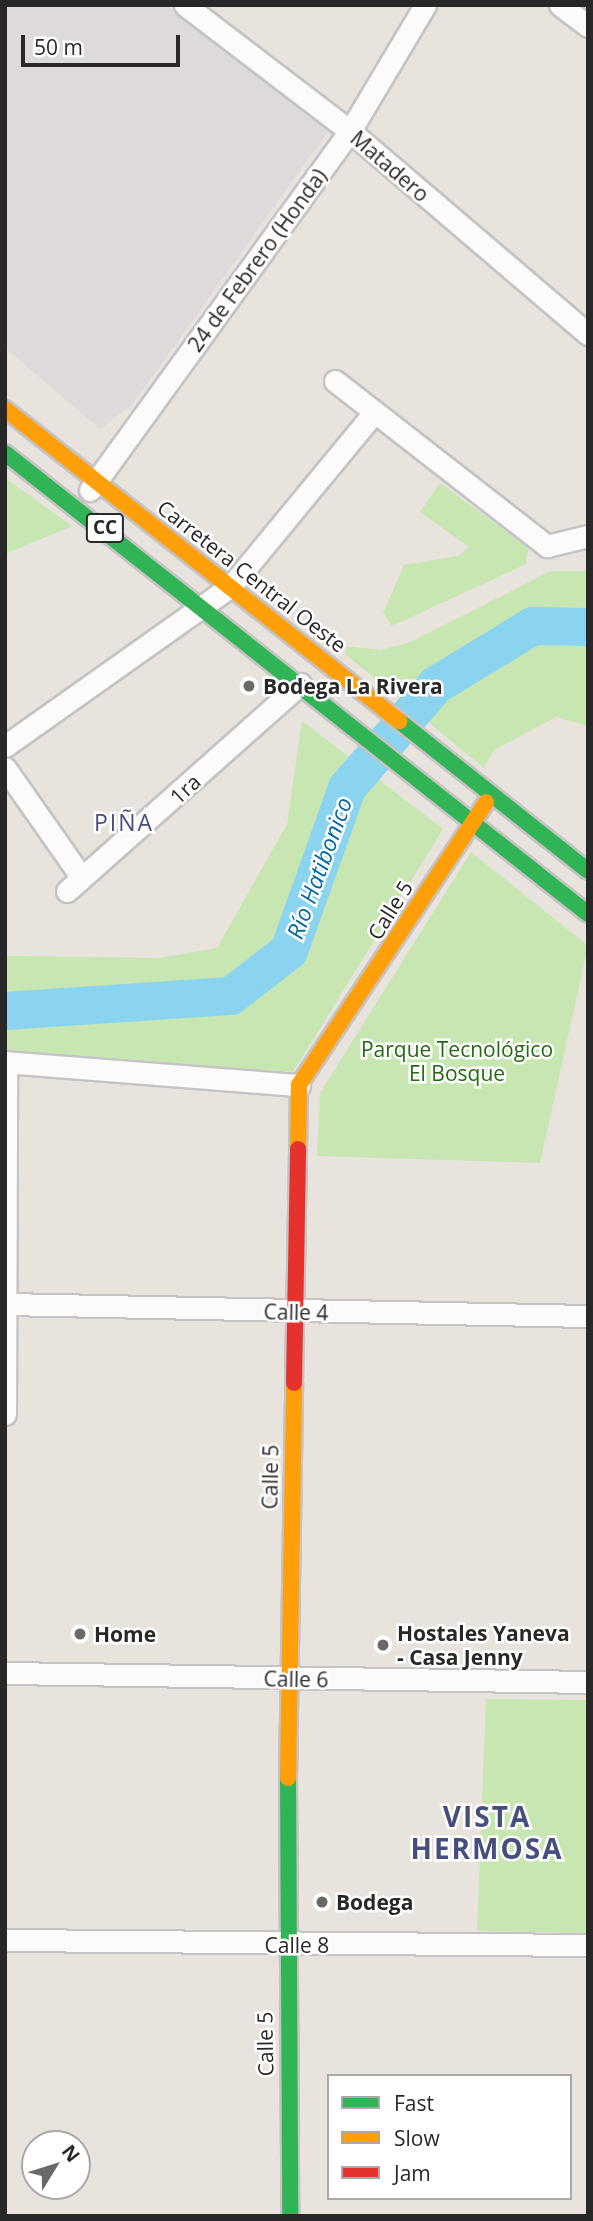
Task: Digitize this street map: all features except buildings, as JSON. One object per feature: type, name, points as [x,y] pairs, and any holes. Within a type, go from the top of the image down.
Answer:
[{"type":"main road","name":"Carretera Central Oeste","points":[[5,409],[331,665],[491,796]]},
{"type":"main road","name":"CC","points":[[5,453],[203,606],[588,914]]},
{"type":"main road","name":"CC","points":[[491,796],[588,871]]},
{"type":"main road","name":"Calle 5","points":[[290,2216],[285,1945],[293,1312],[299,1085],[471,822],[491,796]]},
{"type":"street","name":"Matadero","points":[[185,5],[350,131],[588,334]]},
{"type":"street","name":"24 de Febrero (Honda)","points":[[77,508],[350,131],[425,5]]},
{"type":"street","points":[[560,5],[588,26]]},
{"type":"street","points":[[335,381],[373,414],[547,546],[588,536]]},
{"type":"street","points":[[5,746],[231,586],[373,414]]},
{"type":"street","name":"1ra","points":[[5,768],[75,885],[305,688]]},
{"type":"street","points":[[5,1414],[6,1062],[299,1085]]},
{"type":"street","name":"Calle 4","points":[[7,1304],[588,1316]]},
{"type":"street","name":"Calle 6","points":[[5,1673],[588,1682]]},
{"type":"street","name":"Calle 8","points":[[5,1940],[285,1945],[588,1945]]},
{"type":"shaded area","points":[[5,5],[167,5],[332,126],[132,405],[100,429],[5,348]]},
{"type":"green space","points":[[5,478],[72,526],[5,554]]},
{"type":"green space","points":[[440,483],[528,548],[526,564],[392,626],[383,613],[404,565],[458,556],[469,547],[420,512]]},
{"type":"green space","points":[[551,571],[588,571],[588,726],[556,717],[494,750],[484,768],[345,654],[347,646],[380,650],[408,643]]},
{"type":"green space","points":[[302,721],[443,829],[293,1072],[5,1059],[5,956],[159,958],[217,948],[287,824]]},
{"type":"green space","name":"Parque Tecnológico El Bosque","points":[[471,852],[588,946],[540,1163],[317,1156],[320,1093]]},
{"type":"green space","points":[[486,1699],[588,1700],[588,1933],[477,1931]]},
{"type":"waterway","name":"Río Hatibonico","points":[[5,1011],[231,996],[289,951],[347,788],[436,685],[533,626],[588,627]]},
{"type":"traffic: fast","points":[[5,453],[588,914]]},
{"type":"traffic: fast","points":[[399,721],[588,871]]},
{"type":"traffic: fast","points":[[288,1778],[290,2216]]},
{"type":"traffic: slow","points":[[5,409],[399,721]]},
{"type":"traffic: slow","points":[[298,1149],[299,1085],[486,802]]},
{"type":"traffic: slow","points":[[288,1778],[294,1383]]},
{"type":"traffic: jam","points":[[294,1383],[298,1149]]},
{"type":"place","name":"Bodega La Rivera","points":[[249,686]]},
{"type":"place","name":"Home","points":[[80,1634]]},
{"type":"place","name":"Hostales Yaneva - Casa Jenny","points":[[383,1645]]},
{"type":"place","name":"Bodega","points":[[322,1902]]},
{"type":"district","name":"PIÑA","points":[[124,822]]},
{"type":"district","name":"VISTA HERMOSA","points":[[487,1832]]}]
